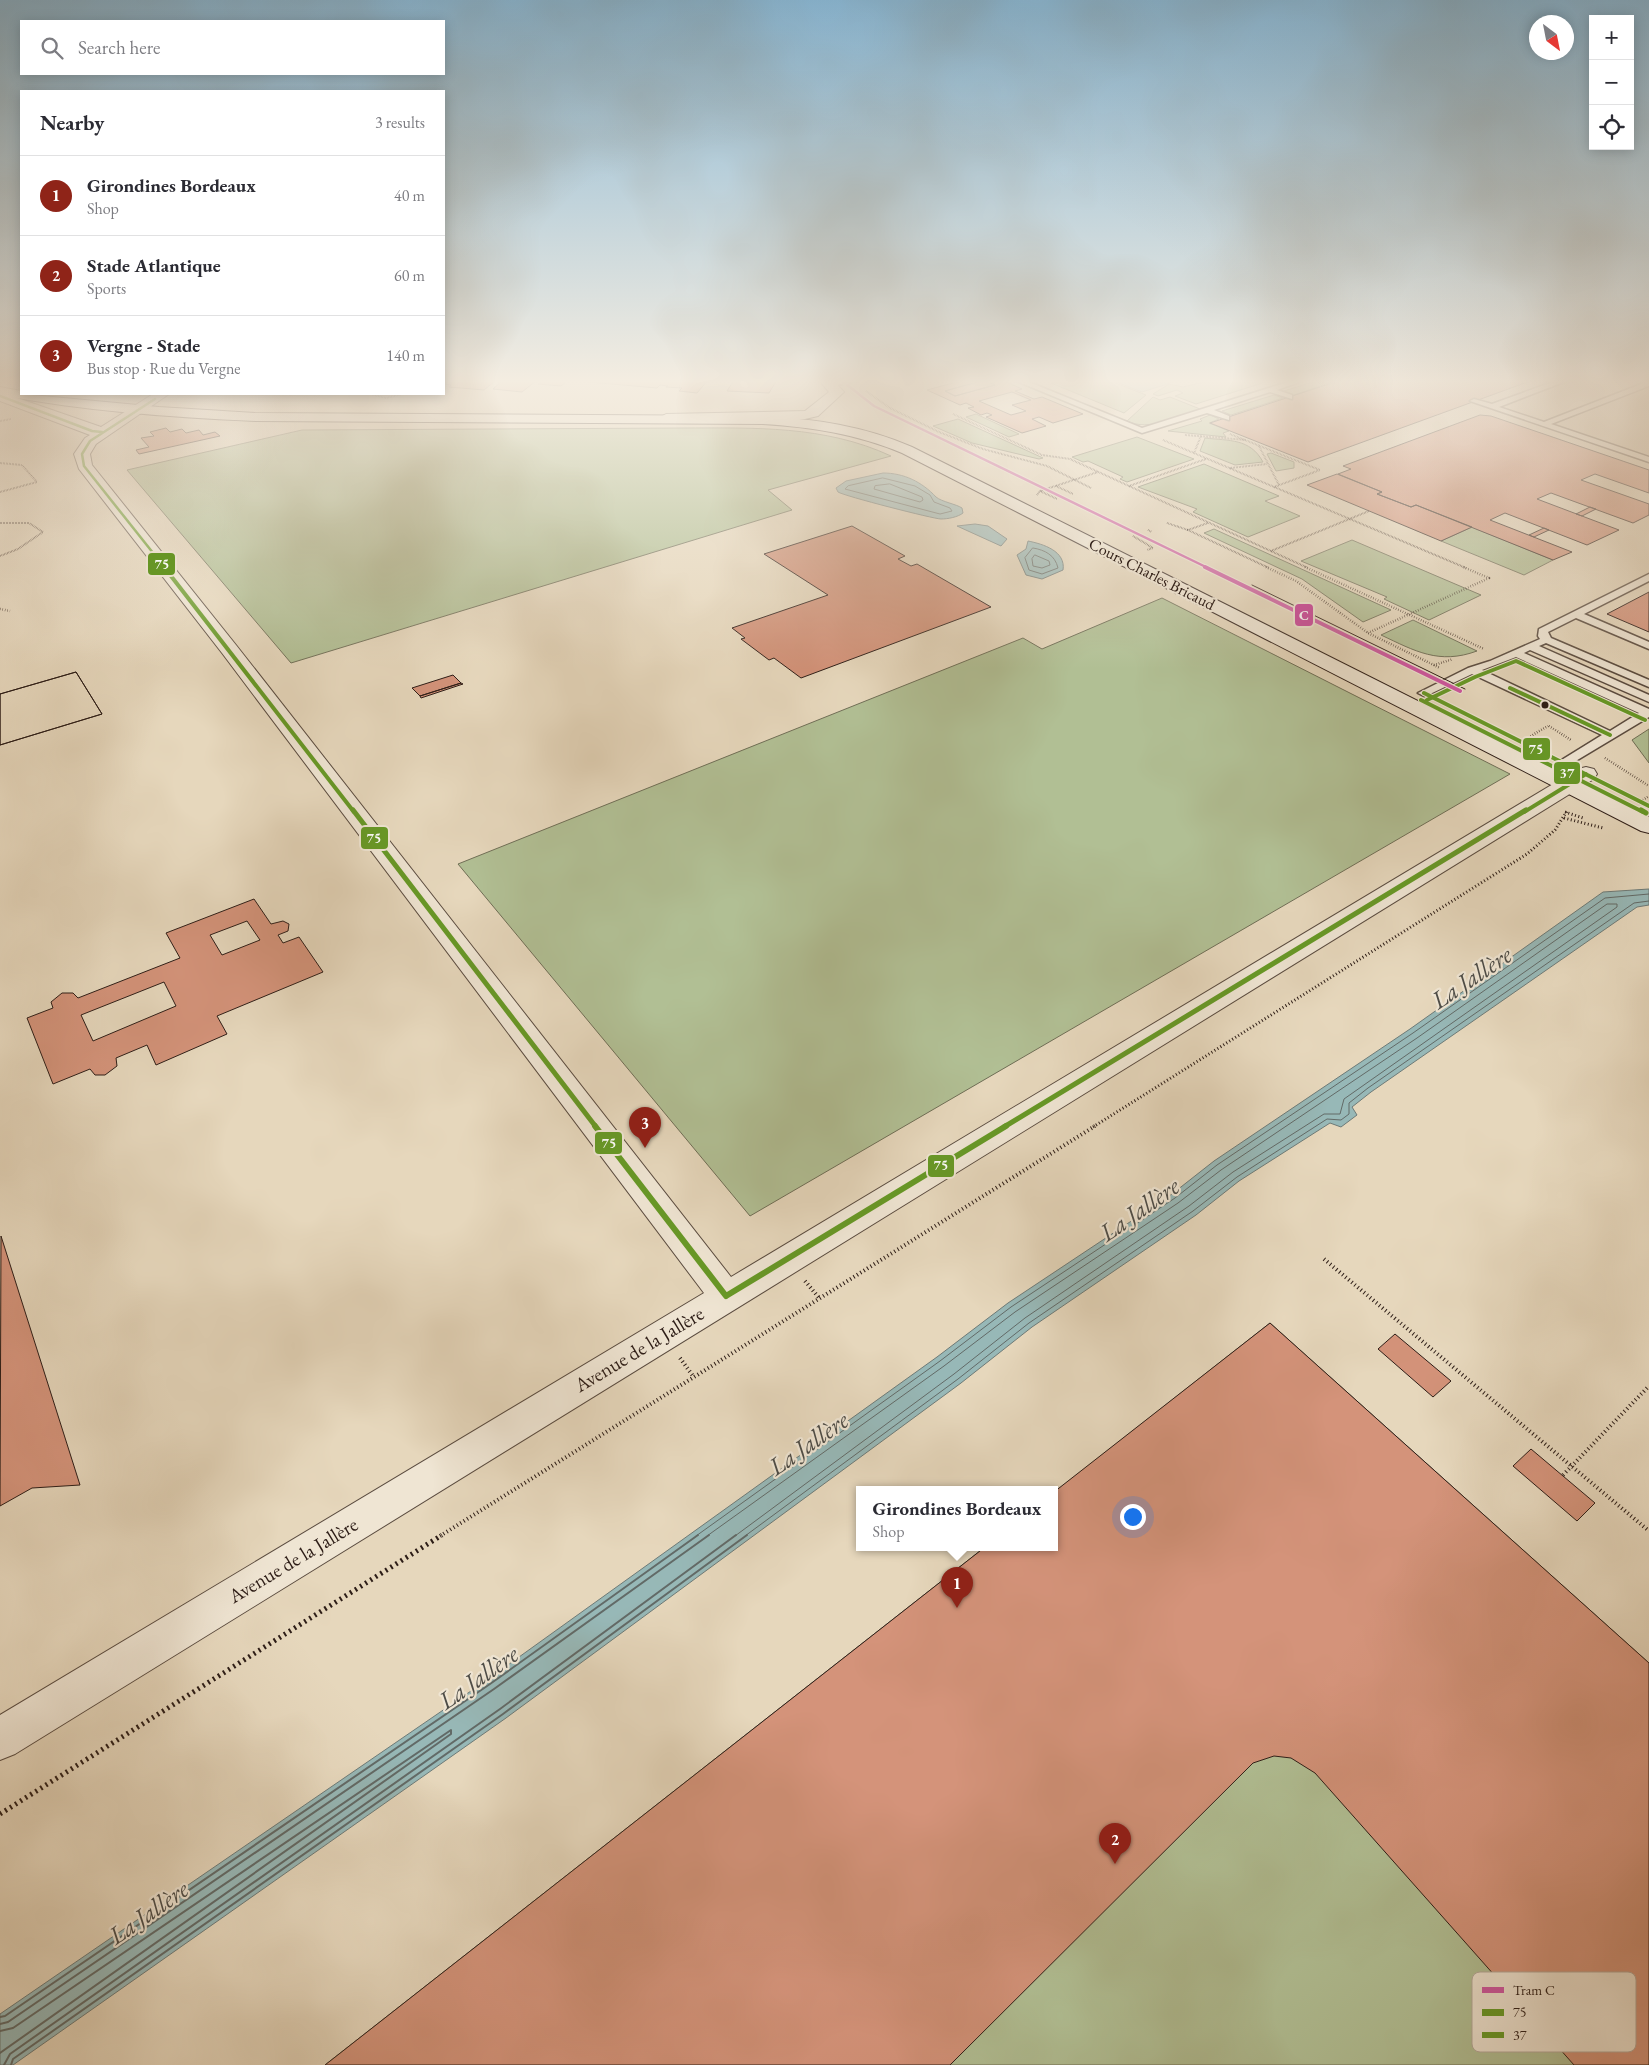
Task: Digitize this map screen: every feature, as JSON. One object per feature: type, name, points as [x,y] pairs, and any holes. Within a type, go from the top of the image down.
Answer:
[{"type":"main road","points":[[91,476],[201,613],[726,1296]]},
{"type":"main road","name":"Cours Charles Bricaud","points":[[960,476],[1566,774],[1649,806]]},
{"type":"main road","name":"Cours Charles Bricaud","points":[[996,476],[1036,494],[1318,640]]},
{"type":"main road","name":"Cours Charles Bricaud","points":[[1415,688],[1566,774],[1649,826]]},
{"type":"main road","name":"Avenue de la Jallère","points":[[0,1739],[1534,806],[1566,774]]},
{"type":"lane","points":[[1649,577],[1543,631],[1543,636],[1547,640],[1649,684]]},
{"type":"lane","points":[[1575,614],[1649,646]]},
{"type":"lane","points":[[1415,688],[1457,676],[1547,640]]},
{"type":"lane","points":[[1530,646],[1649,699]]},
{"type":"lane","points":[[1516,653],[1648,712]]},
{"type":"lane","points":[[1472,670],[1610,735]]},
{"type":"lane","points":[[1566,774],[1587,749],[1648,712]]},
{"type":"path","points":[[0,492],[37,482],[32,476]]},
{"type":"path","points":[[1071,476],[1074,480],[1091,488]]},
{"type":"path","points":[[1036,494],[1085,476]]},
{"type":"path","points":[[1108,476],[1504,658]]},
{"type":"path","points":[[1129,486],[1157,476]]},
{"type":"path","points":[[1249,476],[1489,578],[1368,633]]},
{"type":"path","points":[[1274,476],[1279,485]]},
{"type":"path","points":[[1274,487],[1303,476]]},
{"type":"path","points":[[1056,486],[1073,494]]},
{"type":"path","points":[[1036,494],[1057,499]]},
{"type":"path","points":[[1270,552],[1369,511]]},
{"type":"path","points":[[0,523],[29,523],[38,526],[43,532],[18,550],[0,556]]},
{"type":"path","points":[[1167,523],[1188,530],[1296,581],[1368,633],[1457,676]]},
{"type":"path","points":[[1188,530],[1209,523]]},
{"type":"path","points":[[1148,530],[1152,532]]},
{"type":"path","points":[[1132,536],[1136,538]]},
{"type":"path","points":[[0,609],[10,611]]},
{"type":"path","points":[[1542,722],[1649,786]]},
{"type":"path","points":[[0,1814],[684,1381],[820,1300],[1527,854],[1545,841],[1564,818],[1569,803],[1566,774]]},
{"type":"path","points":[[1534,806],[1564,818],[1611,830]]},
{"type":"path","points":[[1324,1259],[1649,1531]]},
{"type":"path","points":[[1563,1475],[1649,1386]]},
{"type":"green space","points":[[132,476],[817,476],[768,490],[792,510],[291,663]]},
{"type":"green space","points":[[1122,476],[1143,476],[1127,482],[1120,479],[1123,477]]},
{"type":"green space","points":[[1169,476],[1233,476],[1279,496],[1265,501],[1300,516],[1248,537],[1193,512],[1197,509],[1138,487]]},
{"type":"green space","points":[[1472,527],[1553,560],[1524,575],[1441,541]]},
{"type":"green space","points":[[1214,529],[1391,610],[1363,622],[1302,579],[1204,533]]},
{"type":"green space","points":[[1352,540],[1481,595],[1429,620],[1384,599],[1387,597],[1301,561]]},
{"type":"green space","points":[[1162,598],[1510,774],[750,1216],[458,864],[1023,638],[1042,649]]},
{"type":"green space","points":[[1413,620],[1477,651],[1451,657],[1439,656],[1416,651],[1381,635]]},
{"type":"green space","points":[[1649,729],[1649,763],[1632,740]]},
{"type":"green space","points":[[1270,1323],[1649,1663],[1649,2065],[325,2065],[980,1551],[1058,1551],[1058,1490]]},
{"type":"water","points":[[867,476],[903,476],[912,479],[925,487],[939,499],[962,508],[963,513],[958,516],[941,519],[856,498],[838,492],[836,488],[846,481]]},
{"type":"water","points":[[975,524],[988,526],[1007,539],[1001,546],[957,526]]},
{"type":"water","points":[[1028,541],[1046,546],[1057,553],[1063,563],[1063,570],[1042,579],[1026,575],[1017,555],[1026,549]]},
{"type":"water","points":[[1649,889],[1649,905],[1637,907],[1371,1092],[1352,1107],[1357,1115],[1341,1127],[1330,1123],[1239,1181],[1196,1215],[1032,1327],[961,1383],[506,1718],[13,2065],[0,2065],[0,2014],[487,1680],[937,1357],[1008,1303],[1172,1194],[1214,1161],[1410,1029],[1603,892]]},
{"type":"building","points":[[1331,476],[1343,476],[1382,492],[1377,494],[1411,507],[1416,505],[1472,527],[1441,541],[1307,485]]},
{"type":"building","points":[[1344,476],[1589,476],[1581,480],[1649,504],[1649,515],[1633,523],[1551,493],[1537,499],[1619,530],[1587,545],[1505,513],[1490,520],[1572,552],[1553,560],[1416,505],[1411,507],[1377,494],[1382,492]]},
{"type":"building","points":[[1602,476],[1649,476],[1649,493]]},
{"type":"building","points":[[1590,507],[1596,509],[1582,516],[1576,514]]},
{"type":"building","points":[[852,526],[905,556],[898,559],[911,566],[917,564],[991,607],[801,678],[774,658],[769,660],[741,639],[745,638],[732,628],[828,595],[764,554]]},
{"type":"building","points":[[1544,528],[1549,530],[1534,537],[1529,535]]},
{"type":"building","points":[[1649,592],[1649,632],[1607,614]]},
{"type":"building","points":[[76,672],[102,714],[0,745],[0,694]]},
{"type":"building","points":[[76,672],[102,714],[0,745],[0,694]]},
{"type":"building","points":[[453,675],[461,683],[420,696],[412,688]]},
{"type":"building","points":[[461,683],[463,684],[421,698],[420,696]]},
{"type":"building","points":[[254,899],[271,924],[283,921],[289,924],[288,931],[278,935],[283,943],[299,937],[323,972],[217,1016],[227,1034],[156,1065],[147,1045],[116,1058],[117,1066],[105,1075],[95,1075],[90,1069],[53,1084],[27,1018],[53,1008],[51,1002],[62,993],[73,993],[78,998],[180,958],[166,933]],"holes":[[[247,921],[260,940],[222,955],[210,935]],[[164,982],[176,1006],[93,1041],[81,1015]]]},
{"type":"building","points":[[1,1236],[80,1485],[32,1488],[0,1506]]},
{"type":"building","points":[[1270,1323],[1649,1663],[1649,2065],[1574,2065],[1562,2052],[1636,2052],[1636,1972],[1492,1972],[1315,1773],[1291,1758],[1274,1756],[1253,1763],[950,2065],[325,2065],[980,1551],[1058,1551],[1058,1489]]},
{"type":"building","points":[[1395,1334],[1451,1381],[1433,1397],[1378,1349]]},
{"type":"building","points":[[1531,1449],[1595,1503],[1577,1521],[1513,1466]]},
{"type":"tram line","name":"C","points":[[1019,476],[1460,691]]},
{"type":"tram line","points":[[1252,585],[1465,689]]},
{"type":"transit line","name":"75","points":[[92,476],[229,649],[726,1296]]},
{"type":"transit line","name":"37","points":[[1427,700],[1475,677],[1516,661],[1645,720]]},
{"type":"transit line","name":"75","points":[[1510,688],[1610,735]]},
{"type":"transit line","name":"75","points":[[1424,693],[1649,806]]},
{"type":"transit line","name":"37","points":[[1421,700],[1646,813]]},
{"type":"transit line","name":"75","points":[[726,1296],[1586,774]]},
{"type":"place","name":"Vergne - Stade","points":[[645,1148]]},
{"type":"place","name":"Girondines Bordeaux","points":[[957,1608]]},
{"type":"place","name":"Stade Atlantique","points":[[1115,1864]]},
{"type":"water label","name":"La Jallère","points":[[1471,977]]},
{"type":"water label","name":"La Jallère","points":[[1139,1209]]},
{"type":"water label","name":"La Jallère","points":[[808,1443]]},
{"type":"water label","name":"La Jallère","points":[[478,1677]]},
{"type":"water label","name":"La Jallère","points":[[148,1912]]}]
